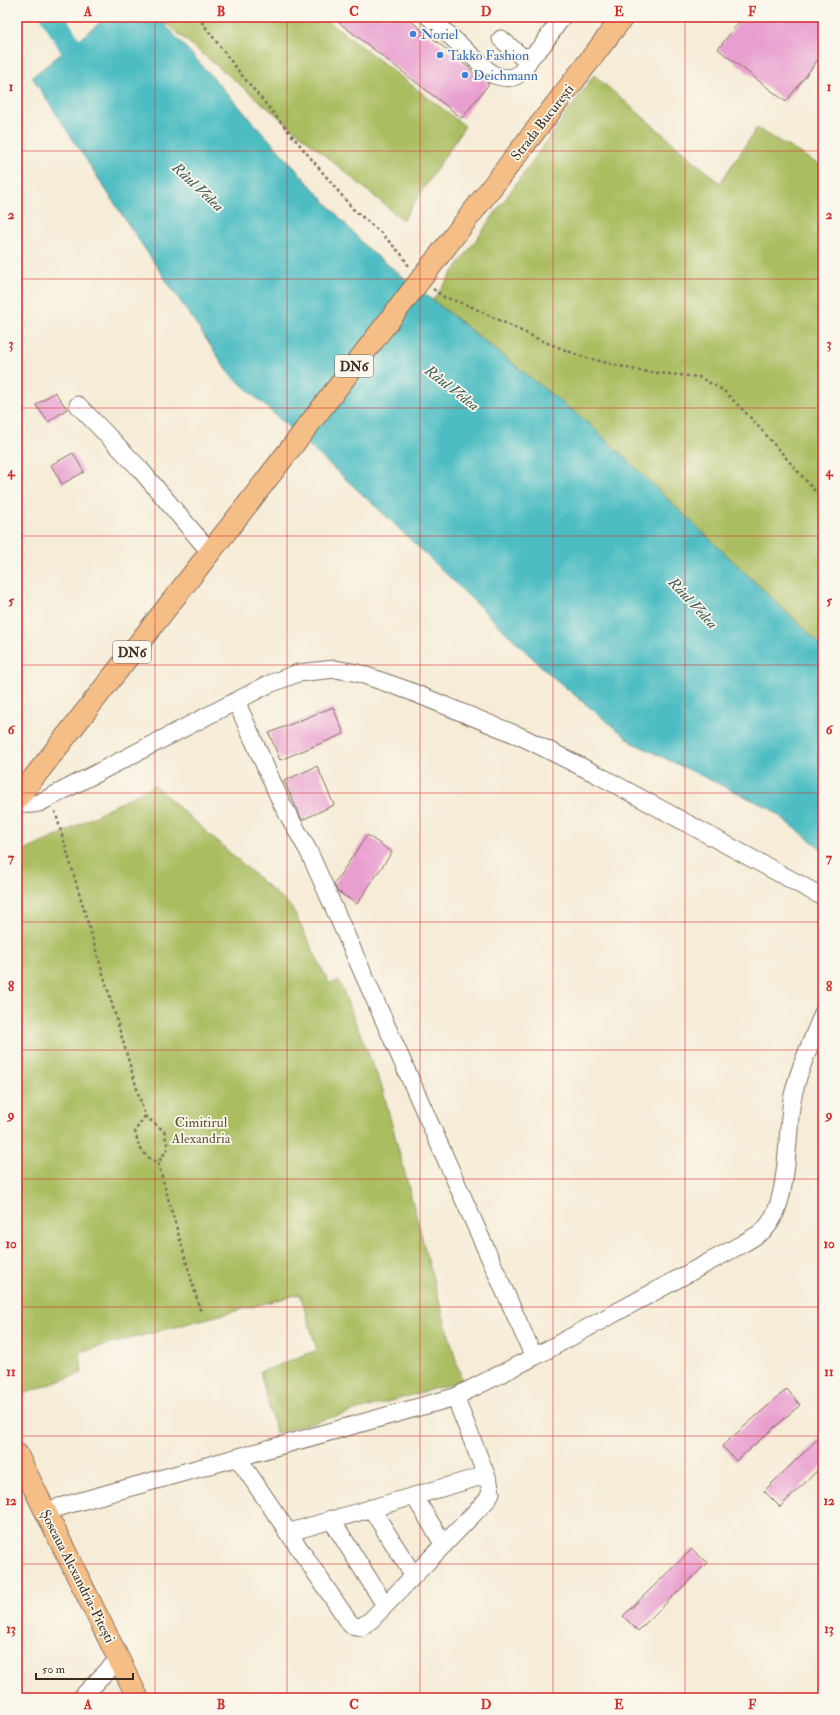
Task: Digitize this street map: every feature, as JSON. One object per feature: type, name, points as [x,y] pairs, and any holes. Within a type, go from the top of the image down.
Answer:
[{"type":"main road","name":"Strada București","points":[[210,552],[623,17]]},
{"type":"main road","name":"DN6","points":[[17,799],[210,552]]},
{"type":"main road","name":"Șoseaua Alexandria-Pitești","points":[[17,1454],[138,1698]]},
{"type":"street","points":[[430,17],[492,74],[504,79],[515,77],[522,71],[562,17]]},
{"type":"street","points":[[501,39],[522,56],[531,57]]},
{"type":"street","points":[[78,405],[139,468],[210,552]]},
{"type":"street","points":[[17,799],[21,803],[30,805],[39,803],[267,685],[298,673],[335,669],[358,673],[407,690],[522,737],[598,775],[823,897]]},
{"type":"street","points":[[236,701],[282,804],[309,852],[534,1357]]},
{"type":"street","points":[[45,1511],[455,1397],[534,1357],[744,1243],[764,1230],[775,1215],[784,1180],[793,1099],[807,1053],[823,1014]]},
{"type":"street","points":[[238,1458],[351,1625],[361,1627],[371,1620],[414,1576],[487,1500],[491,1493],[486,1475],[455,1397]]},
{"type":"street","points":[[287,1532],[486,1475]]},
{"type":"street","points":[[414,1496],[444,1545]]},
{"type":"street","points":[[371,1508],[414,1576]]},
{"type":"street","points":[[332,1519],[385,1605]]},
{"type":"street","points":[[81,1698],[119,1658]]},
{"type":"path","points":[[198,17],[244,79],[353,208],[380,232],[402,255],[412,273]]},
{"type":"path","points":[[431,288],[444,297],[470,306],[540,340],[583,357],[640,371],[699,377],[723,390],[751,418],[823,500]]},
{"type":"path","points":[[50,798],[145,1116],[164,1131],[168,1148],[158,1163]]},
{"type":"path","points":[[145,1116],[135,1131],[139,1148],[147,1158],[158,1163],[201,1313]]},
{"type":"green space","points":[[158,17],[323,17],[465,126],[403,220]]},
{"type":"green space","points":[[594,75],[720,183],[757,128],[823,167],[823,647],[589,424],[433,300]]},
{"type":"green space","name":"Cimitirul Alexandria","points":[[154,785],[292,908],[329,983],[339,981],[382,1087],[433,1279],[462,1381],[276,1433],[260,1372],[317,1350],[300,1294],[80,1352],[82,1373],[17,1396],[17,854],[57,836]]},
{"type":"water","points":[[107,17],[158,17],[368,249],[589,424],[823,647],[823,850],[769,808],[633,743],[548,673],[386,516],[229,373],[132,230],[32,77]]},
{"type":"building","points":[[332,17],[406,17],[489,84],[462,118]]},
{"type":"building","points":[[743,17],[823,17],[823,53],[786,102],[718,49]]},
{"type":"building","points":[[55,392],[67,409],[48,422],[36,405]]},
{"type":"building","points":[[73,453],[84,472],[62,484],[51,465]]},
{"type":"building","points":[[333,707],[344,734],[280,760],[269,733]]},
{"type":"building","points":[[317,766],[334,805],[302,820],[284,781]]},
{"type":"building","points":[[367,835],[392,852],[357,904],[337,891],[334,884]]},
{"type":"building","points":[[787,1389],[800,1405],[736,1461],[722,1446]]},
{"type":"building","points":[[823,1434],[823,1465],[780,1507],[764,1491]]},
{"type":"building","points":[[692,1549],[707,1563],[638,1631],[623,1616]]},
{"type":"waterway","name":"Râul Vedea","points":[[53,17],[87,73]]},
{"type":"place","name":"Noriel","points":[[413,34]]},
{"type":"place","name":"Takko Fashion","points":[[440,55]]},
{"type":"place","name":"Deichmann","points":[[465,75]]}]
